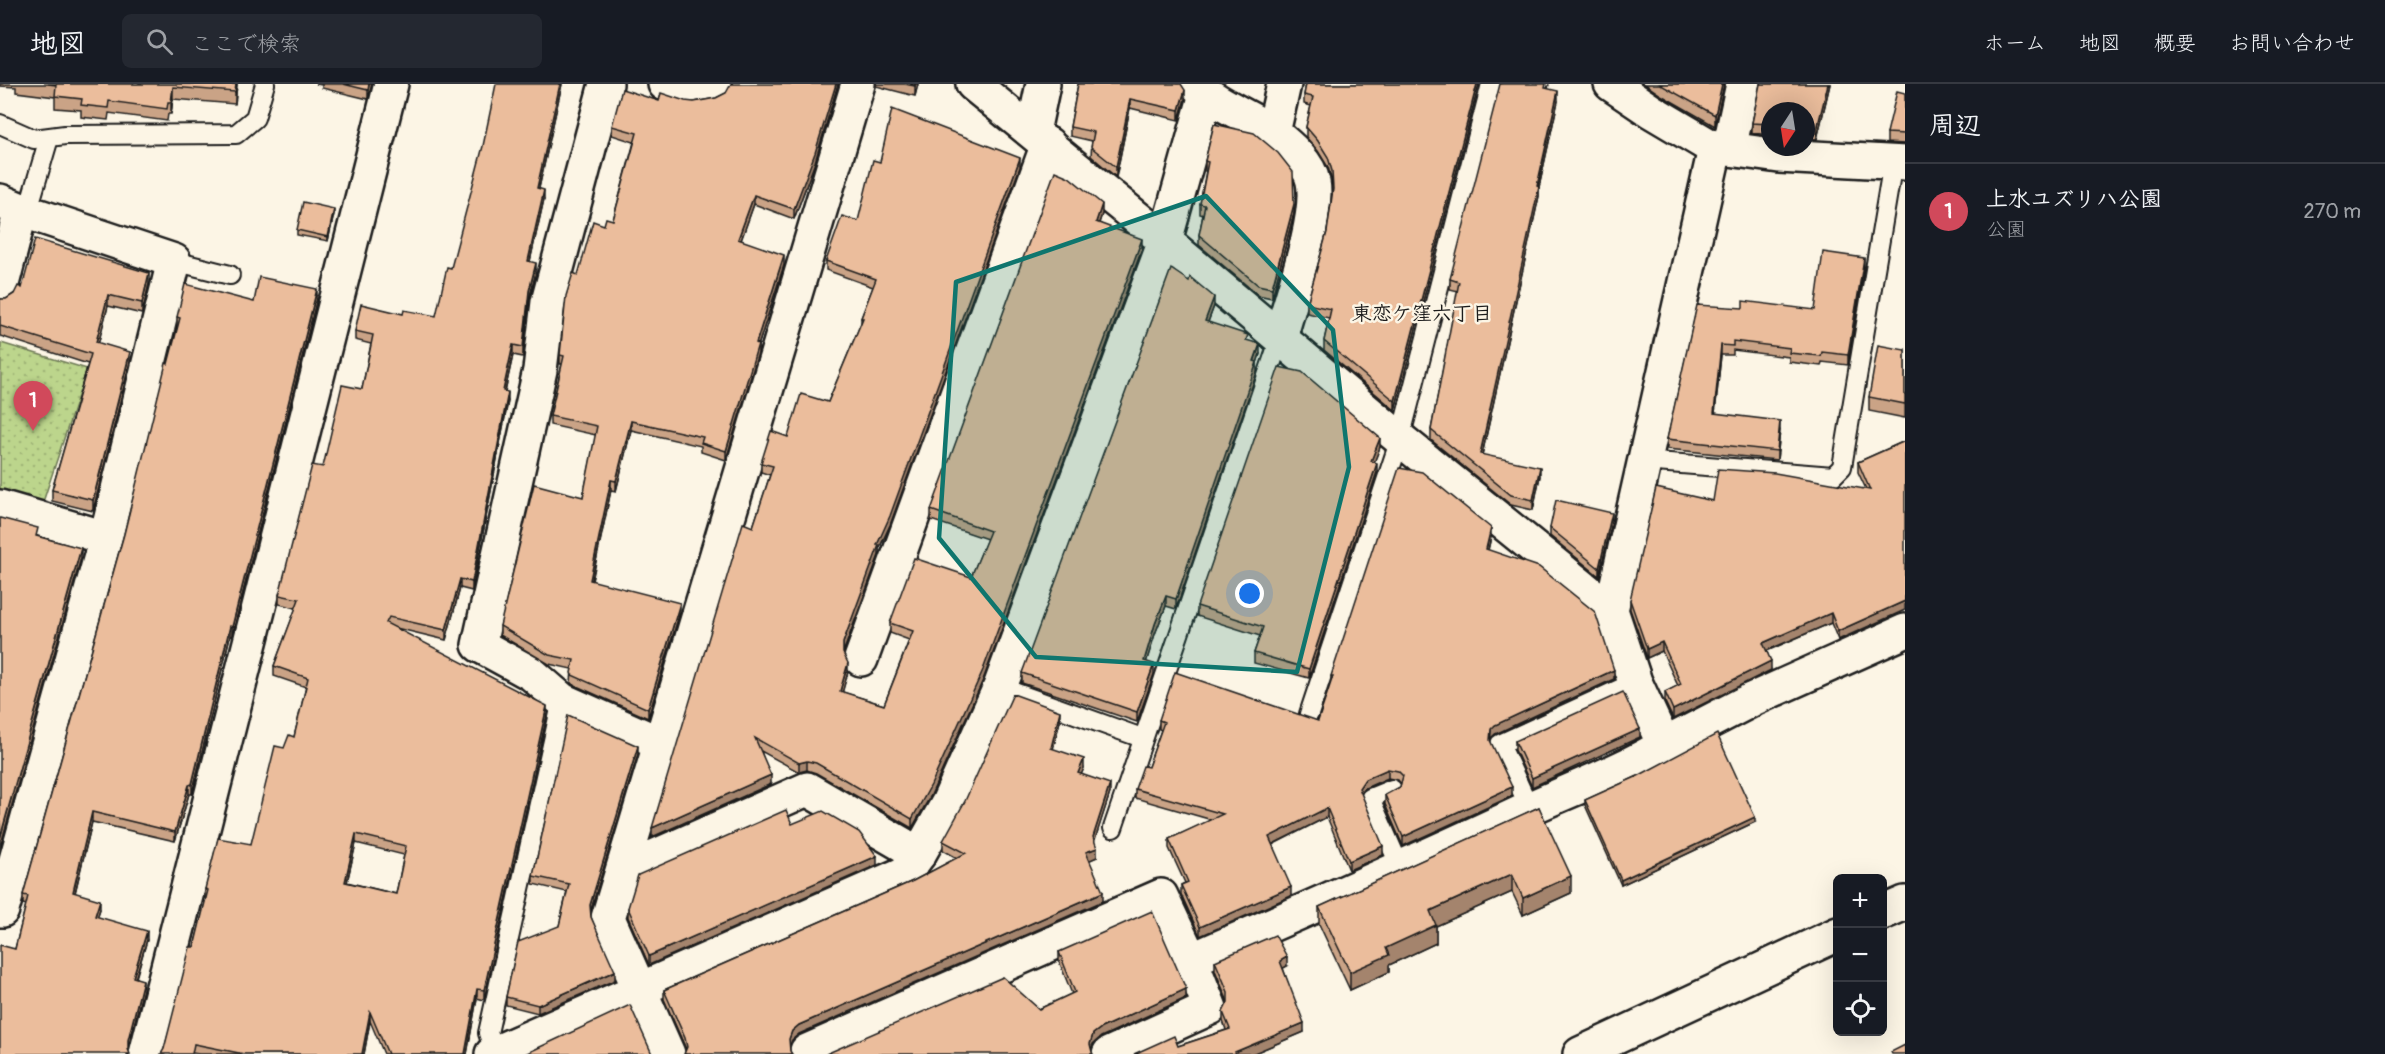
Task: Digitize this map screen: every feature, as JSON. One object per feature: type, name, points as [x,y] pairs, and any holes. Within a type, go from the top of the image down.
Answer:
[{"type":"street","points":[[146,1054],[391,84]]},
{"type":"street","points":[[606,84],[548,302],[540,370],[479,645],[532,674],[562,700],[661,744]]},
{"type":"street","points":[[665,84],[690,93],[713,89],[714,84]]},
{"type":"street","points":[[668,1054],[608,918],[858,84]]},
{"type":"street","points":[[973,84],[1611,610]]},
{"type":"street","points":[[861,659],[1041,138],[1043,84]]},
{"type":"street","points":[[1272,133],[1284,84]]},
{"type":"street","points":[[1611,84],[1651,111],[1722,149],[1779,156],[1899,163]]},
{"type":"street","points":[[1664,745],[1635,682],[1611,610],[1644,461],[1722,149],[1743,84]]},
{"type":"street","points":[[494,1053],[905,873],[919,854],[948,803],[1000,687],[1165,241],[1201,89],[1272,133],[1303,161],[1313,181],[1313,205],[1307,239],[1280,338]]},
{"type":"street","points":[[0,292],[10,206],[174,261],[106,538],[2,910],[0,910]]},
{"type":"street","points":[[0,507],[106,538]]},
{"type":"street","points":[[1191,960],[1401,869],[1633,764],[1664,745],[1753,699],[1905,631]]},
{"type":"street","points":[[624,870],[807,789],[919,854]]},
{"type":"street","points":[[808,1054],[807,1051],[1161,896],[1191,960],[1210,1008],[1109,1054]]},
{"type":"street","points":[[1887,911],[1905,903]]},
{"type":"street","points":[[1580,1054],[1833,936]]},
{"type":"lane","points":[[0,124],[34,139],[65,135],[236,134],[255,118],[265,84]]},
{"type":"lane","points":[[1309,714],[1400,438],[1491,84]]},
{"type":"lane","points":[[10,206],[33,196],[49,138]]},
{"type":"lane","points":[[1644,461],[1833,476],[1842,467],[1899,163]]},
{"type":"lane","points":[[174,261],[230,275]]},
{"type":"lane","points":[[1113,828],[1280,338]]},
{"type":"lane","points":[[1530,809],[1500,744],[1635,682]]},
{"type":"lane","points":[[1000,687],[1142,738]]},
{"type":"lane","points":[[494,1053],[488,1033],[562,700]]},
{"type":"lane","points":[[1392,789],[1370,798],[1401,869]]},
{"type":"highlighted area","points":[[1206,196],[1333,330],[1349,467],[1297,672],[1036,657],[939,538],[956,282]]},
{"type":"green space","points":[[1,343],[87,369],[42,505],[0,493]]},
{"type":"building","points":[[48,84],[236,84],[235,92],[173,87],[171,102],[168,102],[167,109],[109,101],[108,108],[81,105],[82,99],[55,96],[56,85]]},
{"type":"building","points":[[343,84],[369,84],[368,90]]},
{"type":"building","points":[[496,84],[560,84],[537,188],[544,190],[528,261],[536,263],[529,291],[523,347],[513,345],[503,391],[508,392],[472,582],[460,579],[446,630],[389,617],[386,623],[547,706],[484,990],[477,989],[465,1054],[388,1054],[370,1012],[362,1054],[244,1054],[194,1044],[192,1054],[161,1054],[190,947],[194,947],[218,838],[251,844],[275,746],[284,748],[289,735],[294,737],[308,678],[274,666],[299,599],[279,595],[312,465],[323,467],[342,385],[362,389],[373,335],[355,331],[361,304],[403,314],[404,310],[436,316],[447,267],[451,268],[483,146]],"holes":[[[356,834],[406,846],[396,894],[345,882]]]},
{"type":"building","points":[[731,84],[836,84],[815,153],[794,209],[754,195],[738,239],[784,255],[756,343],[758,344],[726,451],[701,443],[703,437],[631,421],[616,481],[611,480],[590,580],[680,603],[648,709],[572,675],[574,660],[549,655],[500,626],[534,484],[583,497],[597,426],[550,416],[564,356],[560,355],[566,296],[573,273],[578,275],[593,221],[604,225],[606,218],[613,220],[637,133],[612,126],[622,89],[659,101],[661,93],[694,102],[716,98],[726,93]]},
{"type":"building","points":[[1078,84],[1181,84],[1185,90],[1179,110],[1130,99],[1116,167],[1091,147],[1094,132],[1070,127]]},
{"type":"building","points":[[1306,84],[1477,84],[1395,401],[1324,341],[1331,309],[1307,304],[1327,232],[1333,189],[1328,157],[1306,127],[1313,97],[1304,95]]},
{"type":"building","points":[[1500,84],[1546,84],[1545,88],[1558,91],[1480,454],[1540,467],[1533,500],[1511,495],[1431,430],[1459,282],[1450,279]]},
{"type":"building","points":[[1722,84],[1715,115],[1661,85]]},
{"type":"building","points":[[1760,84],[1828,84],[1817,129],[1815,129],[1815,102],[1761,102],[1761,124],[1752,123]]},
{"type":"building","points":[[1897,91],[1905,93],[1905,134],[1887,133]]},
{"type":"building","points":[[892,109],[1020,158],[843,643],[843,653],[848,663],[840,691],[884,705],[913,631],[890,623],[914,558],[971,577],[990,531],[931,510],[1055,171],[1069,177],[1102,204],[1096,222],[1142,239],[983,670],[931,785],[912,819],[816,763],[807,761],[799,763],[755,738],[771,775],[652,828],[743,523],[753,527],[773,466],[761,463],[771,431],[788,437],[801,394],[828,402],[863,318],[861,318],[876,279],[826,261],[842,216],[858,221],[873,160],[880,162]]},
{"type":"building","points":[[1214,124],[1254,133],[1278,153],[1293,172],[1294,204],[1272,288],[1258,285],[1199,235],[1205,205],[1200,204],[1208,162],[1205,161]]},
{"type":"building","points":[[303,202],[334,209],[328,237],[297,230]]},
{"type":"building","points":[[35,239],[149,273],[142,303],[108,295],[96,342],[130,352],[93,500],[52,490],[91,354],[0,326],[0,299],[6,299],[14,294],[18,286],[22,288]]},
{"type":"building","points":[[1823,252],[1864,258],[1848,355],[1822,352],[1821,356],[1789,353],[1790,348],[1733,341],[1733,346],[1721,345],[1714,413],[1780,421],[1777,451],[1667,439],[1697,305],[1743,308],[1743,301],[1815,310]]},
{"type":"building","points":[[1171,269],[1189,281],[1190,277],[1214,297],[1205,321],[1248,335],[1246,340],[1260,344],[1254,361],[1257,362],[1176,599],[1166,596],[1155,624],[1144,661],[1154,664],[1137,712],[1022,673]]},
{"type":"building","points":[[259,277],[317,289],[232,627],[230,626],[192,784],[189,785],[175,832],[92,812],[73,892],[100,900],[95,916],[147,931],[133,977],[143,980],[128,1040],[130,1054],[0,1054],[0,945],[15,949],[28,896],[23,895],[124,534],[166,363],[168,364],[180,318],[177,317],[185,284],[254,302]]},
{"type":"building","points":[[1878,345],[1905,350],[1905,404],[1869,397]]},
{"type":"building","points":[[1279,367],[1302,372],[1380,438],[1371,461],[1377,463],[1309,669],[1254,653],[1263,627],[1197,606]]},
{"type":"building","points":[[1905,441],[1905,601],[1838,631],[1831,613],[1763,643],[1771,661],[1673,710],[1665,692],[1681,684],[1662,642],[1647,649],[1630,600],[1656,488],[1713,501],[1718,469],[1775,473],[1870,490],[1858,462]]},
{"type":"building","points":[[1399,468],[1422,472],[1491,528],[1486,549],[1539,567],[1595,612],[1614,670],[1495,725],[1491,729],[1490,740],[1512,787],[1403,837],[1385,795],[1400,787],[1403,776],[1398,771],[1388,769],[1365,779],[1359,788],[1383,846],[1349,861],[1327,808],[1269,837],[1291,887],[1200,927],[1181,885],[1188,882],[1169,839],[1223,814],[1135,789],[1143,766],[1148,767],[1164,722],[1159,720],[1175,672],[1318,721]]},
{"type":"building","points":[[1556,500],[1612,513],[1599,568],[1550,528]]},
{"type":"building","points":[[0,518],[38,528],[36,536],[81,548],[0,838]]},
{"type":"building","points":[[1623,692],[1640,729],[1532,778],[1515,741]]},
{"type":"building","points":[[1013,694],[1060,711],[1051,748],[1084,759],[1078,773],[1110,784],[1093,837],[1097,848],[1086,852],[1103,892],[799,1025],[792,1031],[789,1039],[792,1054],[684,1054],[687,1047],[685,1038],[664,990],[913,881],[966,853],[943,841],[965,801]]},
{"type":"building","points":[[568,715],[638,746],[590,905],[591,917],[615,971],[538,1005],[506,997],[518,942],[559,926],[569,884],[533,876]]},
{"type":"building","points":[[1717,734],[1755,817],[1621,880],[1585,800],[1638,776]]},
{"type":"building","points":[[1539,807],[1571,876],[1523,898],[1512,874],[1430,911],[1436,925],[1386,948],[1389,955],[1350,972],[1319,907]]},
{"type":"building","points":[[786,810],[792,824],[823,811],[859,832],[877,856],[649,956],[628,908],[638,875]]},
{"type":"building","points":[[1152,911],[1186,989],[1101,1028],[1093,1034],[1090,1044],[1093,1054],[826,1054],[1003,977],[1039,1009],[1075,992],[1059,952]]},
{"type":"building","points":[[1275,935],[1287,957],[1280,961],[1304,1023],[1235,1052],[1236,1054],[1134,1054],[1174,1036],[1178,1046],[1230,1029],[1223,1012],[1228,1002],[1228,992],[1215,961]]},
{"type":"building","points":[[630,1005],[652,1054],[525,1054]]},
{"type":"building","points":[[1905,1045],[1905,1054],[1892,1054],[1891,1052]]},
{"type":"place","name":"上水ユズリハ公園","points":[[33,431]]},
{"type":"district","name":"東恋ケ窪六丁目","points":[[1422,313]]}]
